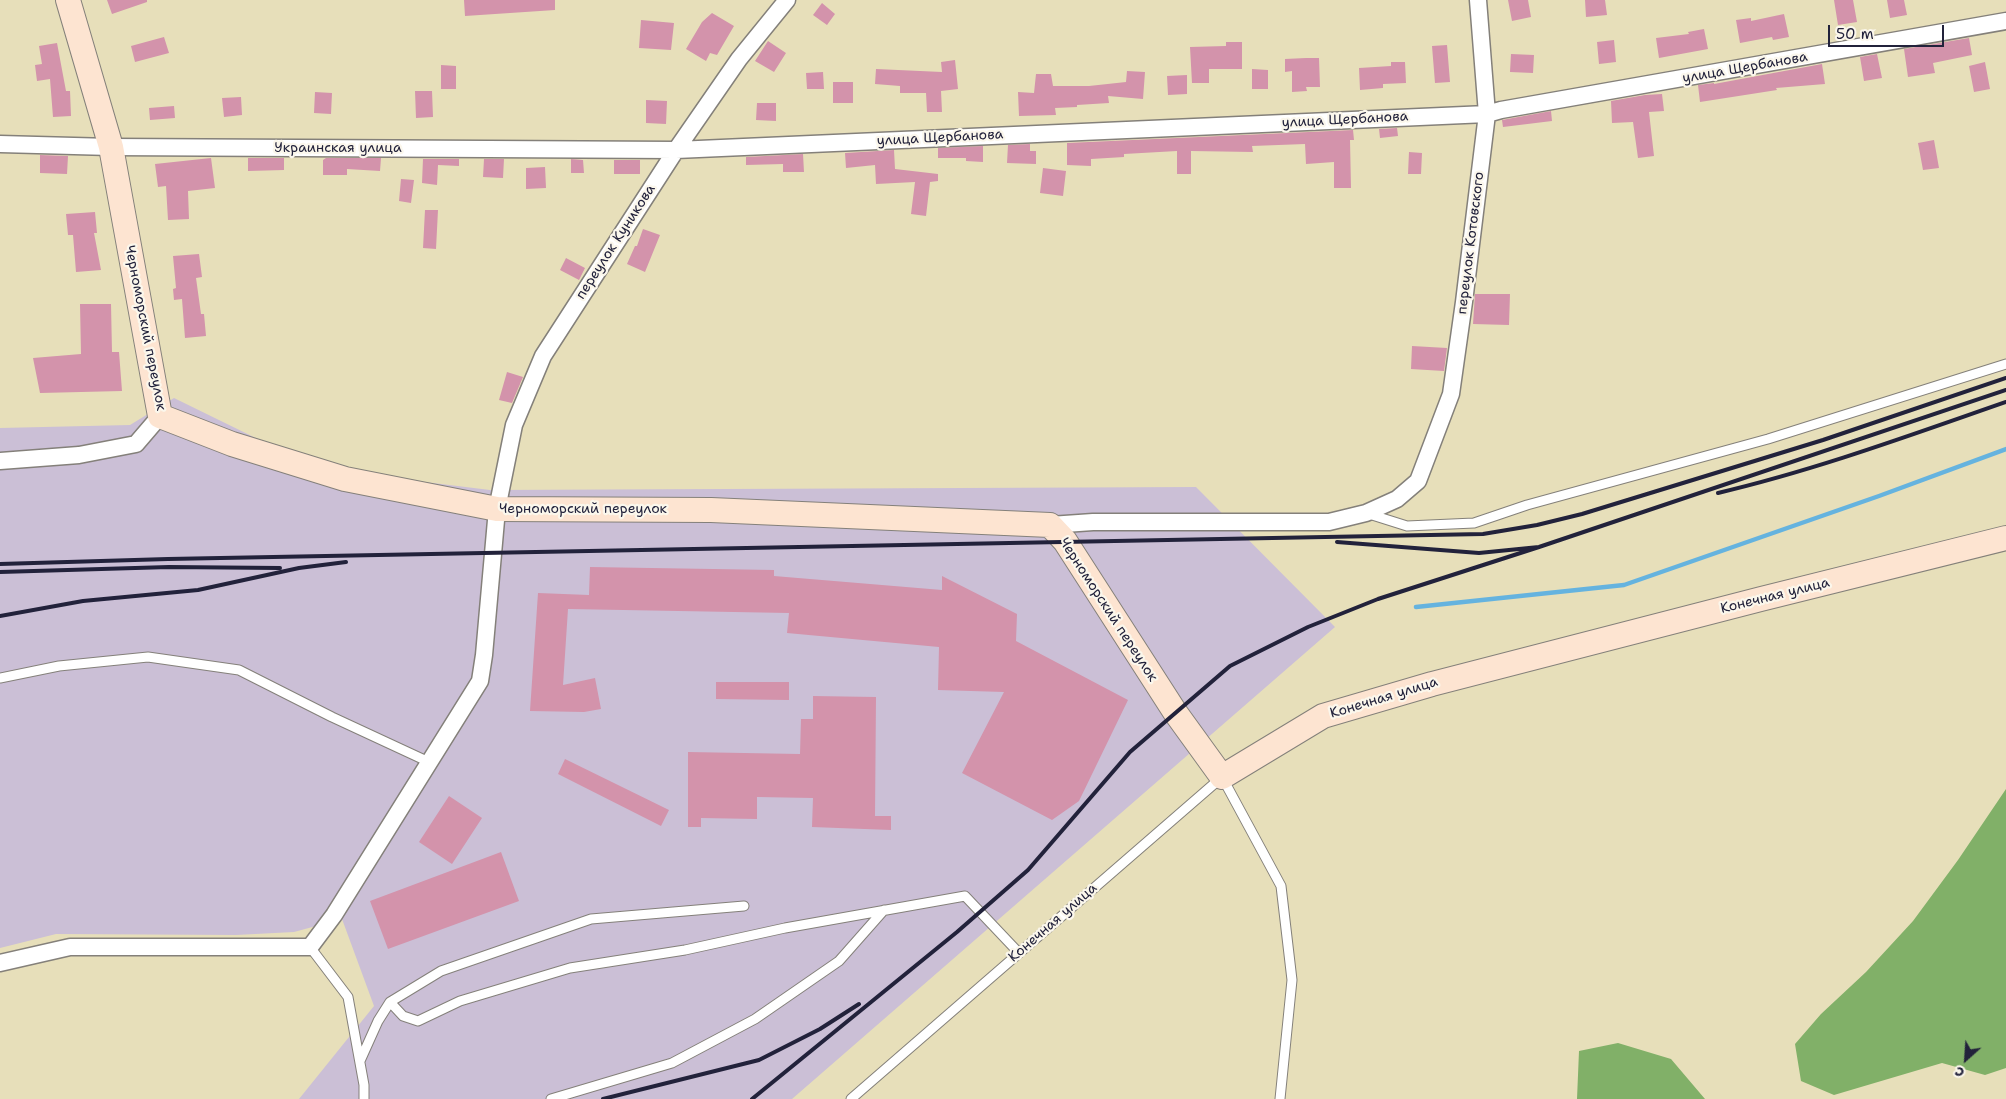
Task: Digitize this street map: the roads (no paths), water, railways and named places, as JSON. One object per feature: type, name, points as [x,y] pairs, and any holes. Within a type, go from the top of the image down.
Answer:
[{"type":"street","name":"Черноморский переулок","points":[[68,0],[111,147],[160,416],[232,444],[345,479],[497,510],[711,510],[1050,525],[1065,541],[1175,712],[1222,777]]},
{"type":"street","name":"переулок Куникова","points":[[310,947],[334,915],[480,681],[497,510],[514,425],[543,356],[676,150],[739,58],[787,0]]},
{"type":"street","name":"переулок Котовского","points":[[1366,513],[1397,499],[1418,481],[1451,394],[1487,114],[1478,0]]},
{"type":"street","name":"улица Щербанова","points":[[676,150],[1487,114],[2006,21]]},
{"type":"street","name":"Украинская улица","points":[[0,144],[111,147],[676,150]]},
{"type":"street","points":[[0,460],[80,455],[136,444],[160,416]]},
{"type":"street","points":[[1050,525],[1093,522],[1329,522],[1366,513]]},
{"type":"street","name":"Конечная улица","points":[[1222,777],[1323,716],[1441,681],[2006,538]]},
{"type":"street","points":[[0,963],[70,947],[310,947]]},
{"type":"lane","points":[[1366,513],[1407,526],[1474,523],[1527,505],[1768,439],[2006,364]]},
{"type":"lane","points":[[0,678],[59,666],[148,657],[239,670],[332,718],[429,762]]},
{"type":"lane","points":[[1222,777],[1282,886],[1292,980],[1280,1099]]},
{"type":"lane","name":"Конечная улица","points":[[851,1099],[1222,777]]},
{"type":"lane","points":[[390,1002],[403,1016],[418,1021],[460,1001],[570,968],[685,950],[786,928],[965,896],[1019,953]]},
{"type":"lane","points":[[360,1061],[378,1022],[390,1002],[440,971],[591,919],[744,906]]},
{"type":"lane","points":[[551,1099],[672,1063],[755,1019],[839,961],[884,910]]},
{"type":"lane","points":[[310,947],[348,997],[364,1085],[364,1099]]},
{"type":"waterway","points":[[1416,607],[1624,585],[1879,496],[2006,449]]},
{"type":"railway","points":[[0,564],[168,559],[1483,534],[1537,525],[1582,514],[1823,440],[2006,378]]},
{"type":"railway","points":[[1337,542],[1479,553],[1539,547],[2006,390]]},
{"type":"railway","points":[[1718,493],[1827,463],[2006,402]]},
{"type":"railway","points":[[752,1099],[957,932],[1028,870],[1130,752],[1230,666],[1308,627],[1378,599],[1539,547]]},
{"type":"railway","points":[[0,616],[83,601],[198,590],[299,568],[346,562]]},
{"type":"railway","points":[[0,572],[169,567],[280,568]]},
{"type":"railway","points":[[603,1099],[759,1060],[820,1029],[859,1004]]}]
